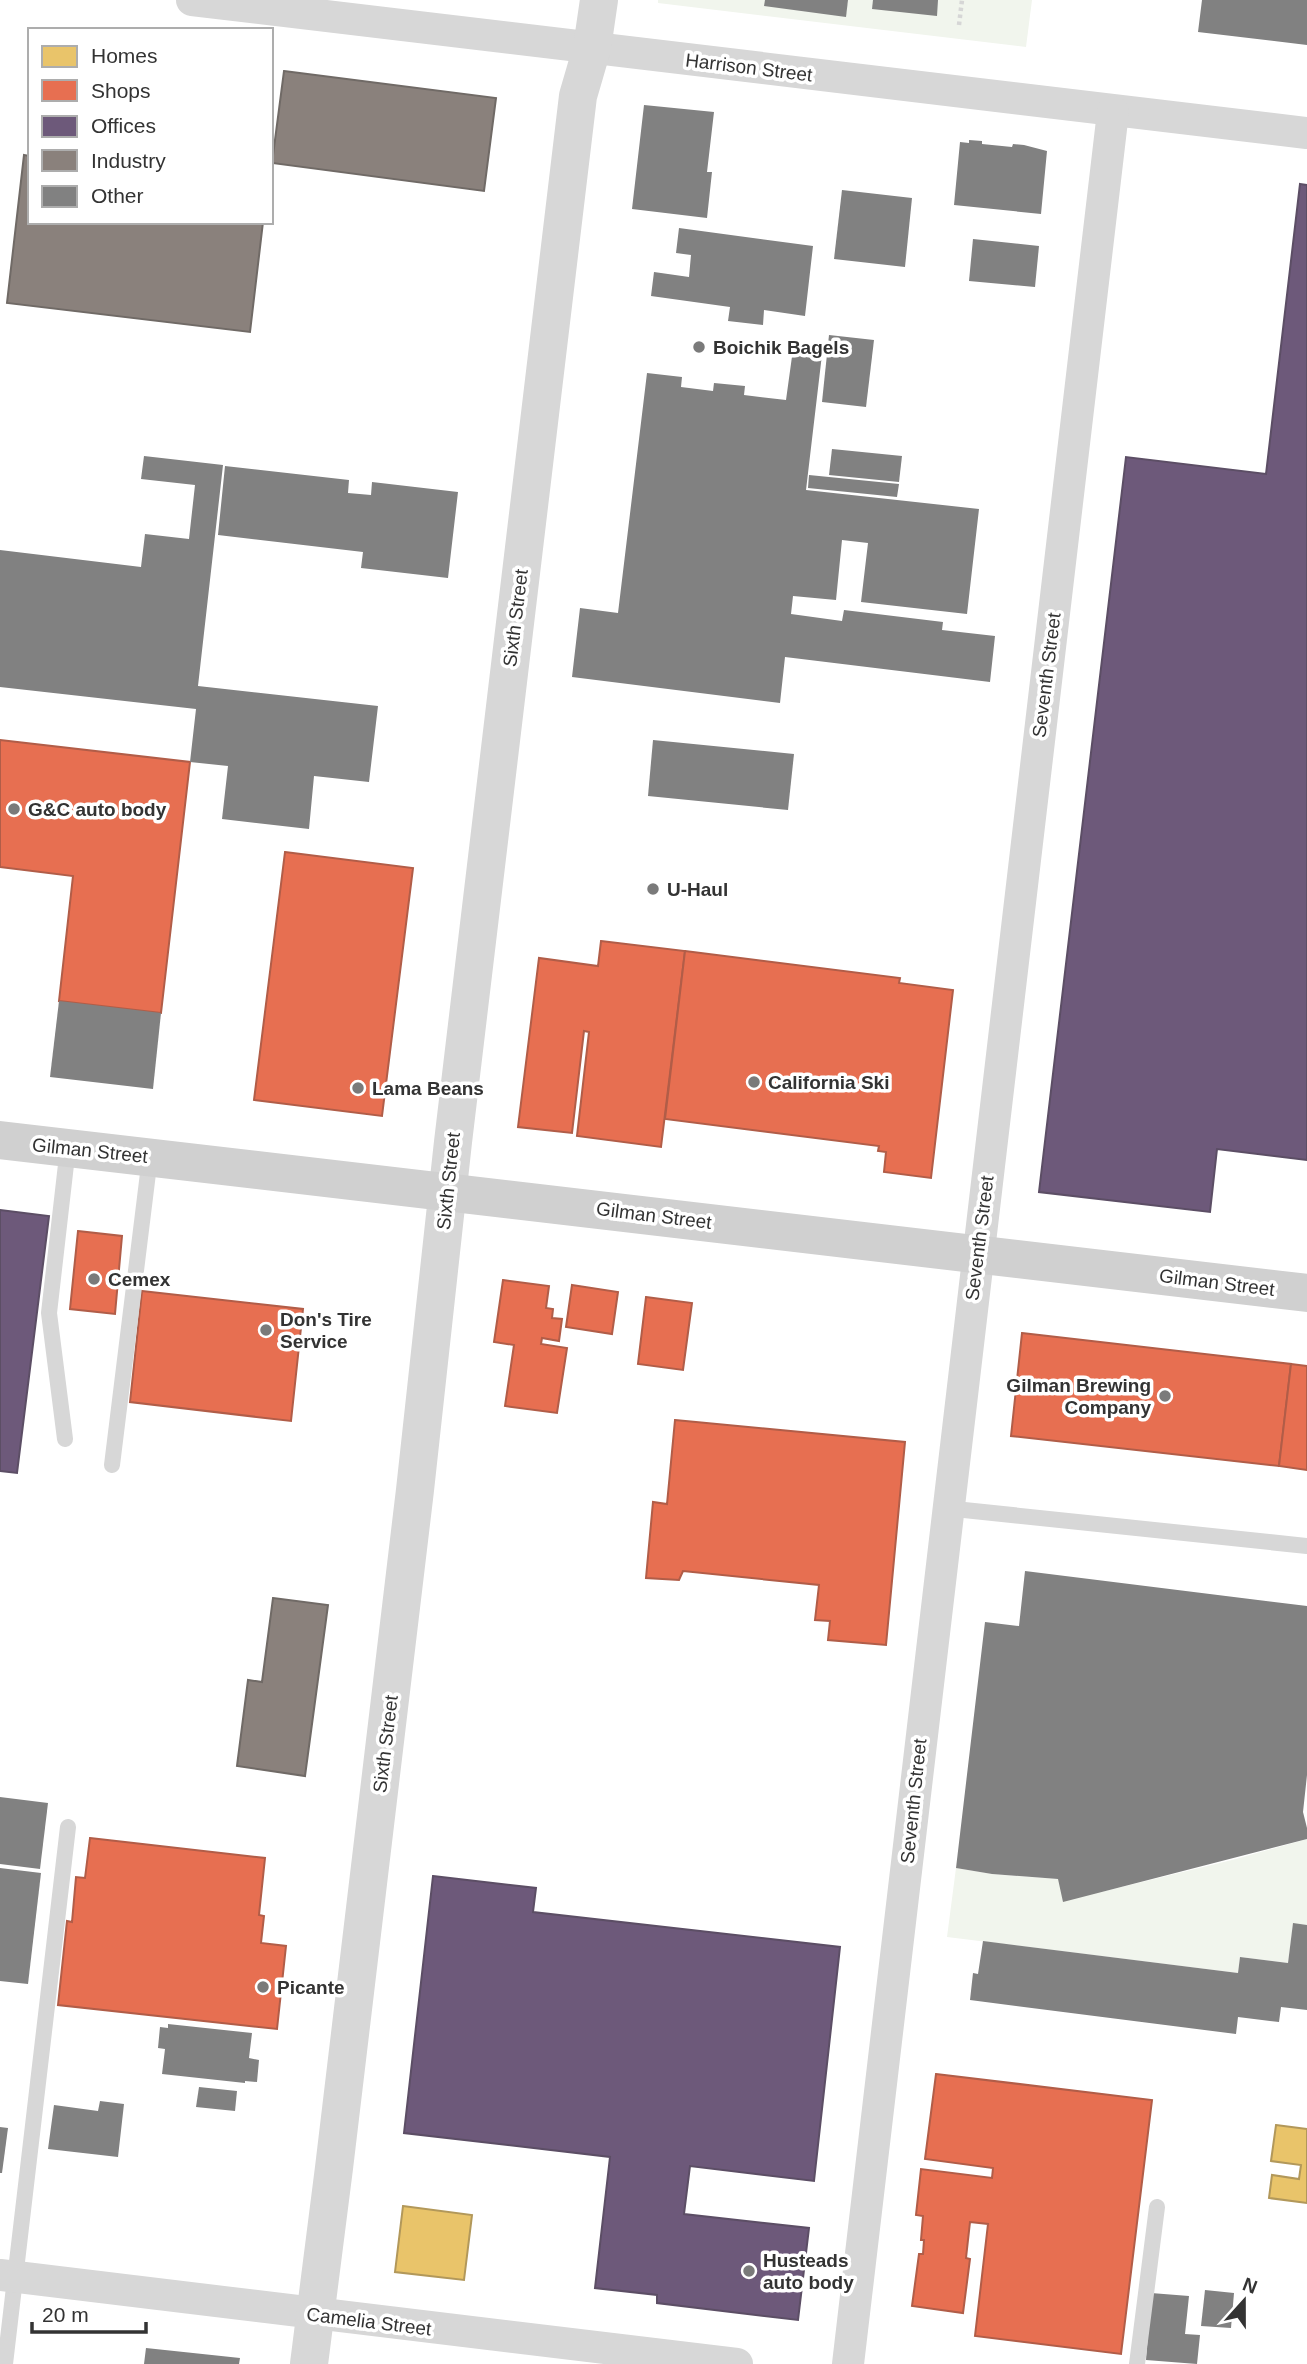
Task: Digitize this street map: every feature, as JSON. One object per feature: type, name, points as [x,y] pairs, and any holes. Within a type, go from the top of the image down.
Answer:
[{"type":"main road","name":"Gilman Street","points":[[0,1140],[1307,1293]]},
{"type":"street","name":"Harrison Street","points":[[192,0],[1307,134]]},
{"type":"street","name":"Sixth Street","points":[[309,2364],[414,1502],[447,1191],[576,110],[592,48],[598,0]]},
{"type":"street","name":"Seventh Street","points":[[848,2364],[945,1508],[1113,111]]},
{"type":"street","name":"Camelia Street","points":[[7,2276],[737,2364]]},
{"type":"lane","points":[[65,1439],[49,1313],[68,1147]]},
{"type":"lane","points":[[112,1465],[150,1157]]},
{"type":"lane","points":[[945,1508],[1307,1546]]},
{"type":"lane","points":[[5,2364],[7,2276],[68,1827]]},
{"type":"lane","points":[[1137,2364],[1157,2207]]},
{"type":"path","points":[[959,25],[962,0]]},
{"type":"shaded area","points":[[658,0],[1032,0],[1026,47],[658,3]]},
{"type":"shaded area","points":[[1307,1839],[1307,1925],[1293,1924],[1288,1963],[1240,1957],[1238,1973],[947,1937],[956,1868],[992,1874],[1058,1879],[1101,1892]]},
{"type":"building: Homes","points":[[1276,2125],[1307,2129],[1307,2203],[1269,2198],[1272,2175],[1299,2179],[1301,2165],[1271,2161]]},
{"type":"building: Homes","points":[[403,2206],[472,2215],[464,2280],[395,2272]]},
{"type":"building: Shops","points":[[0,740],[190,762],[161,1013],[59,1001],[73,876],[0,867]]},
{"type":"building: Shops","points":[[285,852],[413,868],[382,1116],[254,1100]]},
{"type":"building: Shops","points":[[601,941],[685,951],[661,1147],[577,1136],[589,1032],[584,1031],[572,1133],[518,1127],[539,958],[598,966]]},
{"type":"building: Shops","points":[[685,951],[900,978],[899,983],[953,990],[931,1178],[884,1172],[886,1152],[878,1151],[879,1146],[665,1119]]},
{"type":"building: Shops","points":[[78,1231],[122,1236],[115,1314],[70,1309]]},
{"type":"building: Shops","points":[[503,1280],[549,1286],[546,1308],[553,1309],[552,1318],[562,1319],[559,1341],[542,1338],[541,1344],[567,1348],[557,1413],[505,1406],[514,1345],[494,1342]]},
{"type":"building: Shops","points":[[572,1285],[618,1292],[612,1334],[566,1327]]},
{"type":"building: Shops","points":[[142,1291],[303,1309],[291,1421],[130,1402]]},
{"type":"building: Shops","points":[[646,1297],[692,1303],[683,1370],[638,1364]]},
{"type":"building: Shops","points":[[1022,1333],[1291,1364],[1279,1466],[1011,1436]]},
{"type":"building: Shops","points":[[1291,1364],[1307,1366],[1307,1470],[1279,1466]]},
{"type":"building: Shops","points":[[675,1420],[905,1442],[886,1645],[828,1640],[830,1621],[815,1620],[819,1585],[683,1571],[679,1580],[646,1578],[653,1502],[667,1504]]},
{"type":"building: Shops","points":[[90,1838],[265,1858],[259,1915],[264,1916],[261,1943],[286,1946],[277,2029],[58,2005],[67,1921],[72,1922],[76,1877],[85,1878]]},
{"type":"building: Shops","points":[[936,2074],[1152,2100],[1121,2354],[975,2336],[988,2224],[970,2222],[966,2258],[970,2259],[963,2313],[912,2306],[919,2254],[923,2254],[924,2240],[921,2240],[923,2216],[916,2215],[921,2169],[992,2178],[993,2168],[925,2159]]},
{"type":"building: Offices","points":[[1300,184],[1307,185],[1307,1160],[1217,1149],[1210,1212],[1039,1192],[1126,457],[1266,474]]},
{"type":"building: Offices","points":[[0,1210],[49,1216],[17,1473],[0,1471]]},
{"type":"building: Offices","points":[[433,1876],[536,1888],[533,1912],[840,1947],[814,2181],[690,2166],[684,2214],[809,2228],[798,2320],[657,2303],[657,2295],[595,2288],[610,2157],[404,2133]]},
{"type":"building: Industry","points":[[284,71],[496,98],[484,191],[273,163]]},
{"type":"building: Industry","points":[[24,155],[28,156],[28,224],[263,224],[250,332],[7,303]]},
{"type":"building: Industry","points":[[273,1598],[328,1605],[305,1776],[237,1766],[248,1680],[262,1682]]},
{"type":"building: Other","points":[[765,0],[848,0],[846,17],[764,6]]},
{"type":"building: Other","points":[[873,0],[938,0],[937,16],[872,9]]},
{"type":"building: Other","points":[[1202,0],[1307,0],[1307,45],[1198,32]]},
{"type":"building: Other","points":[[644,105],[714,112],[707,172],[712,172],[707,218],[632,209]]},
{"type":"building: Other","points":[[969,140],[1012,147],[1013,144],[1024,145],[1047,151],[1041,214],[954,205],[960,142],[969,143]]},
{"type":"building: Other","points":[[842,190],[912,198],[905,267],[834,259]]},
{"type":"building: Other","points":[[679,228],[813,246],[805,316],[764,310],[763,325],[728,321],[730,307],[651,296],[654,272],[689,277],[691,255],[676,253]]},
{"type":"building: Other","points":[[973,239],[1039,246],[1035,287],[969,281]]},
{"type":"building: Other","points":[[829,335],[874,340],[866,407],[822,402]]},
{"type":"building: Other","points":[[794,342],[823,346],[806,490],[979,509],[967,614],[861,602],[868,543],[842,540],[836,600],[793,596],[791,614],[842,621],[844,610],[943,622],[942,630],[995,636],[990,682],[785,657],[780,703],[572,677],[580,608],[618,613],[647,373],[682,377],[681,387],[713,391],[714,383],[745,386],[744,395],[786,400]]},
{"type":"building: Other","points":[[832,449],[902,456],[899,482],[829,475]]},
{"type":"building: Other","points":[[144,456],[223,465],[198,686],[378,706],[369,782],[314,776],[309,829],[222,819],[228,766],[190,762],[196,709],[0,687],[0,550],[141,567],[145,534],[189,539],[195,485],[141,479]]},
{"type":"building: Other","points":[[225,466],[349,480],[348,493],[371,495],[372,482],[458,492],[448,578],[361,568],[363,552],[218,535]]},
{"type":"building: Other","points":[[809,475],[899,484],[897,497],[808,488]]},
{"type":"building: Other","points":[[653,740],[794,754],[788,810],[648,796]]},
{"type":"building: Other","points":[[59,1001],[161,1013],[153,1089],[50,1077]]},
{"type":"building: Other","points":[[1025,1571],[1307,1606],[1307,1775],[1303,1812],[1307,1839],[1063,1902],[1058,1879],[992,1874],[956,1868],[985,1622],[1019,1626]]},
{"type":"building: Other","points":[[0,1797],[48,1803],[40,1869],[0,1864]]},
{"type":"building: Other","points":[[0,1868],[41,1873],[28,1984],[0,1981]]},
{"type":"building: Other","points":[[1293,1923],[1307,1925],[1307,2010],[1281,2007],[1279,2022],[1238,2017],[1236,2034],[970,2000],[973,1973],[978,1974],[983,1941],[1238,1973],[1240,1957],[1288,1963]]},
{"type":"building: Other","points":[[168,2024],[252,2033],[249,2058],[259,2060],[257,2082],[162,2074],[165,2049],[158,2048],[160,2027],[168,2028]]},
{"type":"building: Other","points":[[199,2087],[237,2091],[235,2111],[196,2107]]},
{"type":"building: Other","points":[[100,2101],[124,2104],[118,2157],[48,2149],[54,2105],[98,2111]]},
{"type":"building: Other","points":[[0,2127],[8,2128],[2,2173],[0,2173]]},
{"type":"building: Other","points":[[1205,2290],[1234,2293],[1231,2328],[1201,2326]]},
{"type":"building: Other","points":[[1151,2293],[1189,2296],[1185,2334],[1200,2335],[1197,2364],[1146,2360]]},
{"type":"building: Other","points":[[146,2348],[240,2358],[239,2364],[144,2364]]},
{"type":"place","name":"Boichik Bagels","points":[[699,347]]},
{"type":"place","name":"G&C auto body","points":[[14,809]]},
{"type":"place","name":"U-Haul","points":[[653,889]]},
{"type":"place","name":"California Ski","points":[[754,1082]]},
{"type":"place","name":"Lama Beans","points":[[358,1088]]},
{"type":"place","name":"Cemex","points":[[94,1279]]},
{"type":"place","name":"Don's Tire Service","points":[[266,1330]]},
{"type":"place","name":"Gilman Brewing Company","points":[[1165,1396]]},
{"type":"place","name":"Picante","points":[[263,1987]]},
{"type":"place","name":"Husteads auto body","points":[[749,2271]]}]
